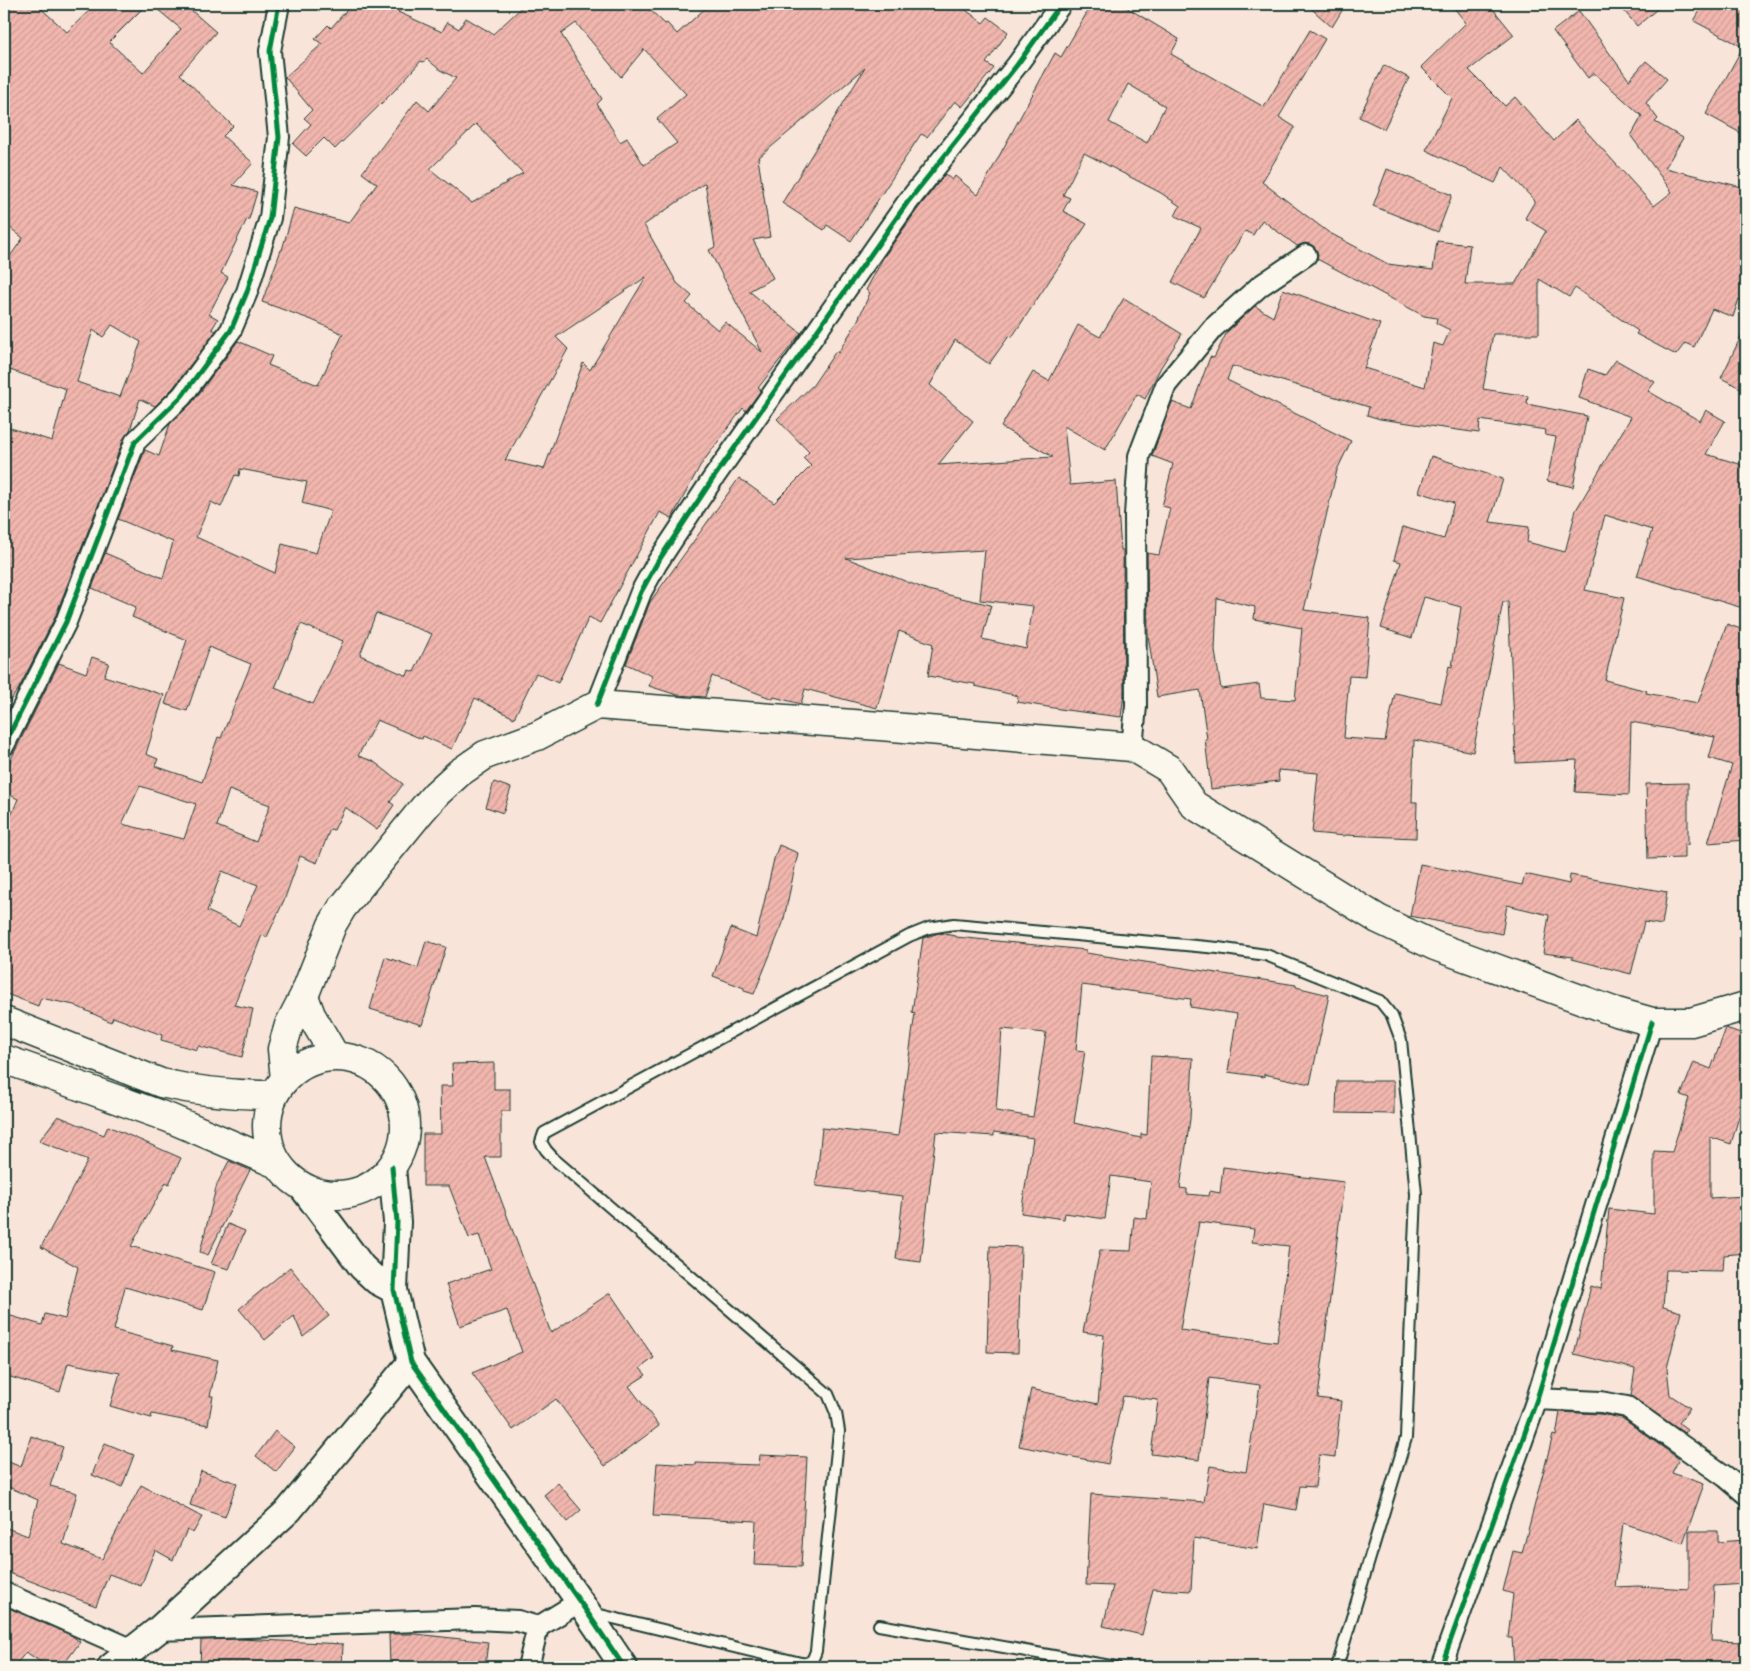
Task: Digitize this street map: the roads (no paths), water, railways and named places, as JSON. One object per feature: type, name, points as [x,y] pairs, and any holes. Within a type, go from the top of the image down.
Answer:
[{"type":"main road","points":[[4,1021],[161,1082],[187,1089],[228,1095],[279,1087],[299,1067],[316,1059],[335,1056],[354,1059],[372,1066],[387,1078],[397,1094],[404,1112],[405,1131],[401,1150],[392,1167],[375,1185],[352,1194],[327,1196],[303,1188],[277,1164],[268,1141],[267,1118],[279,1087],[282,1049],[289,1025],[304,996],[332,925],[342,908],[436,794],[459,773],[485,755],[537,736],[597,705],[1132,747],[1169,770],[1194,804],[1378,918],[1435,946],[1613,1011],[1652,1022],[1691,1022],[1746,1006]]},
{"type":"main road","points":[[304,996],[311,1014],[335,1056]]},
{"type":"main road","points":[[4,1059],[169,1118],[277,1164]]},
{"type":"street","points":[[4,745],[66,622],[135,442],[182,396],[230,330],[247,292],[270,218],[279,136],[270,51],[279,4]]},
{"type":"street","points":[[597,705],[641,592],[657,563],[706,488],[907,202],[1017,65],[1061,4]]},
{"type":"street","points":[[1132,747],[1136,706],[1135,515],[1139,456],[1166,385],[1213,328],[1260,286],[1306,255]]},
{"type":"street","points":[[1441,1667],[1537,1399],[1652,1022]]},
{"type":"street","points":[[392,1167],[397,1222],[394,1290],[411,1362],[624,1667]]},
{"type":"street","points":[[303,1188],[362,1267],[378,1281],[394,1290]]},
{"type":"street","points":[[111,1667],[158,1630],[289,1510],[411,1362]]},
{"type":"street","points":[[1537,1399],[1601,1402],[1627,1407],[1726,1477],[1746,1494]]},
{"type":"street","points":[[4,1593],[133,1650]]},
{"type":"street","points":[[158,1630],[475,1619],[518,1621],[538,1626],[583,1607]]},
{"type":"street","points":[[528,1667],[538,1626]]},
{"type":"lane","points":[[583,1607],[808,1664],[813,1660],[816,1651],[839,1431],[836,1413],[828,1394],[554,1159],[541,1142],[544,1133],[909,936],[929,928],[954,924],[1218,948],[1266,955],[1380,1001],[1392,1016],[1401,1040],[1416,1194],[1406,1438],[1337,1667]]},
{"type":"lane","points":[[880,1625],[1116,1667]]}]
